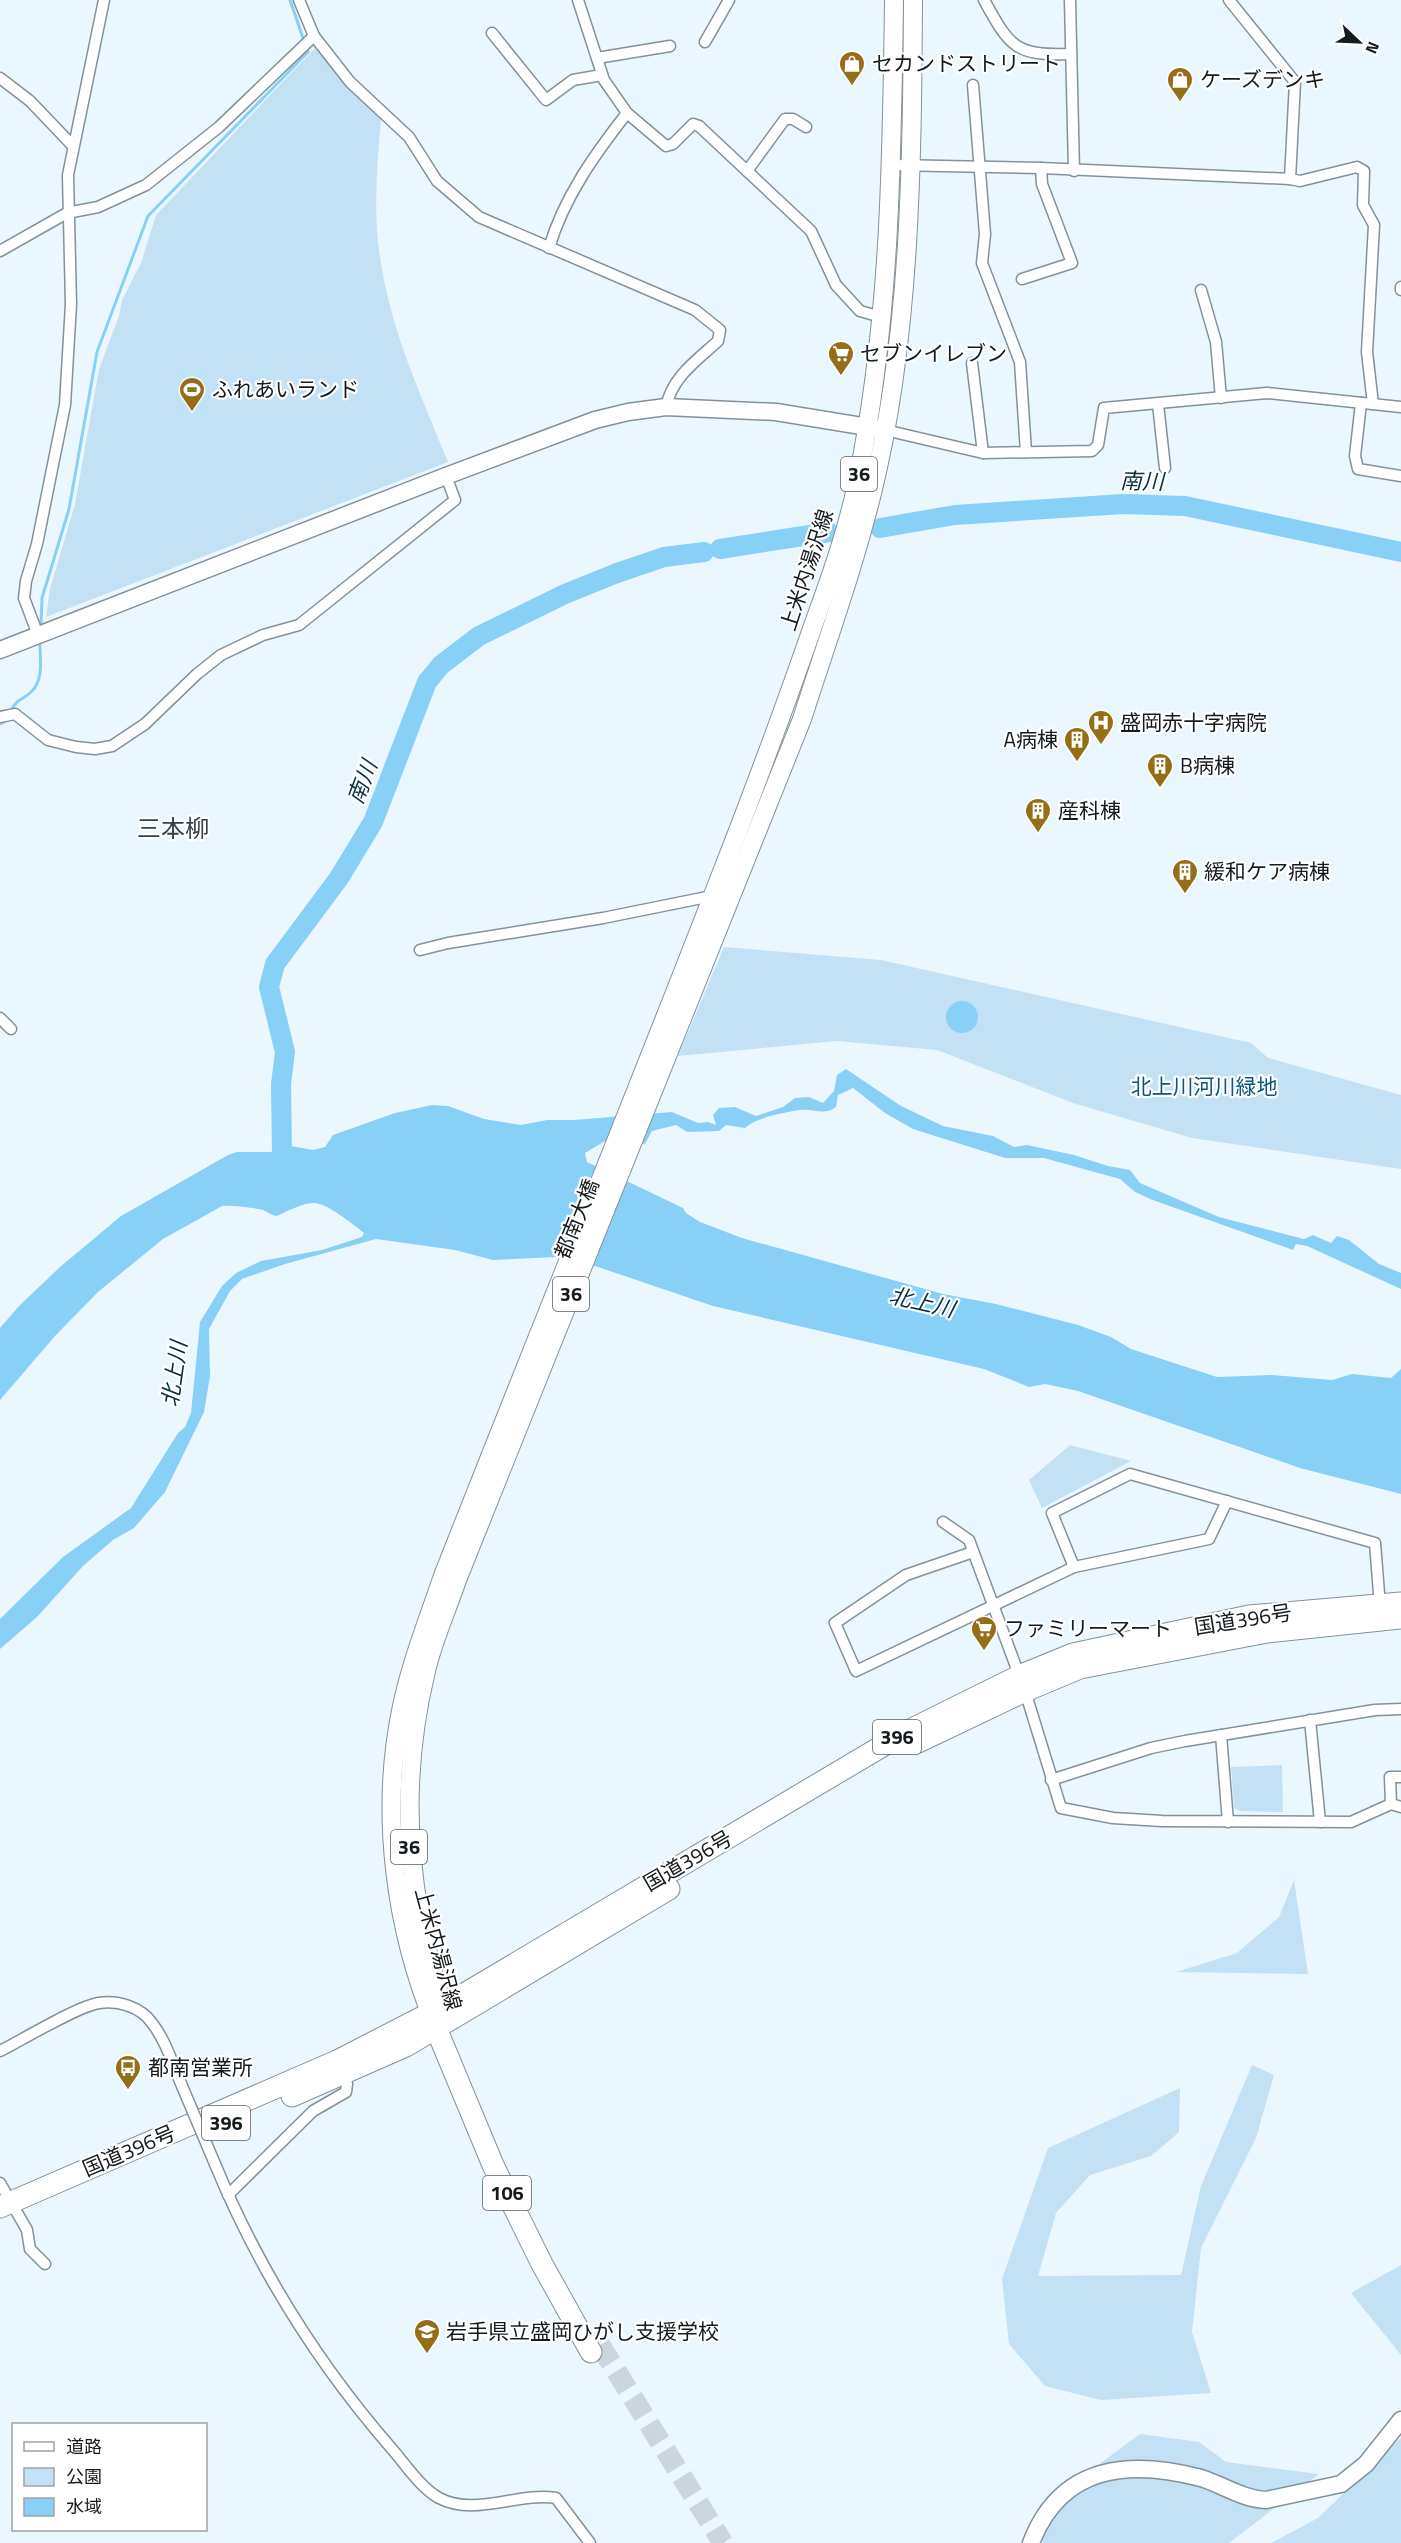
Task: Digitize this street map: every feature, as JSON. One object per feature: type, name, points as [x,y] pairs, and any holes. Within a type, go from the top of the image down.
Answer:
[{"type":"highway","name":"国道396号","points":[[6,2210],[341,2067],[440,2017],[1022,1683],[1080,1668],[1267,1632],[1300,1630],[1391,1611]]},
{"type":"highway","name":"106","points":[[440,2017],[493,2165],[542,2264],[596,2349]]},
{"type":"main road","name":"上米内湯沢線","points":[[711,922],[802,719],[872,493],[892,165],[894,0]]},
{"type":"main road","name":"上米内湯沢線","points":[[711,922],[712,896],[783,713],[836,560],[876,428],[899,326],[912,165],[913,0]]},
{"type":"main road","name":"都南大橋","points":[[419,1667],[457,1580],[711,922]]},
{"type":"main road","name":"上米内湯沢線","points":[[419,1667],[401,1712],[392,1811],[395,1865],[404,1921],[440,2017]]},
{"type":"street","points":[[38,635],[24,598],[65,405],[71,304],[67,213],[72,145],[104,0]]},
{"type":"street","points":[[299,0],[312,37],[350,82],[409,137],[437,181],[479,217],[695,310],[720,330],[718,341],[681,375],[669,391],[666,407]]},
{"type":"street","points":[[578,0],[602,75],[627,113],[666,147],[696,124],[811,231],[836,285],[860,311],[881,317]]},
{"type":"street","points":[[705,42],[729,0]]},
{"type":"street","points":[[984,0],[1003,34],[1018,46],[1037,55],[1071,54]]},
{"type":"street","points":[[1070,0],[1074,171]]},
{"type":"street","points":[[1229,0],[1295,82],[1290,179]]},
{"type":"street","points":[[492,33],[546,100],[573,80],[602,75]]},
{"type":"street","points":[[0,251],[67,213],[98,207],[146,185],[219,127],[312,37]]},
{"type":"street","points":[[597,58],[670,46]]},
{"type":"street","points":[[0,78],[30,101],[72,145]]},
{"type":"street","points":[[973,85],[985,234],[982,263],[1020,362],[1026,452]]},
{"type":"street","points":[[549,248],[557,221],[578,182],[627,113]]},
{"type":"street","points":[[747,171],[785,119],[793,119],[806,127]]},
{"type":"street","points":[[892,165],[1041,168],[1300,181],[1357,166],[1364,171],[1363,205],[1374,225],[1367,352],[1367,403],[1355,456],[1358,469],[1401,476]]},
{"type":"street","points":[[1022,279],[1072,263],[1042,184],[1041,168]]},
{"type":"street","points":[[1201,290],[1216,342],[1221,398]]},
{"type":"street","points":[[972,363],[983,453]]},
{"type":"street","points":[[0,650],[596,420],[666,407],[776,412],[876,428],[983,453],[1096,449],[1104,408],[1267,393],[1401,407]]},
{"type":"street","points":[[1158,404],[1165,468]]},
{"type":"street","points":[[0,717],[15,714],[48,740],[76,747],[112,746],[145,724],[197,674],[221,655],[263,635],[299,625],[455,500],[446,476]]},
{"type":"street","points":[[420,950],[448,943],[603,918],[712,896]]},
{"type":"street","points":[[0,1018],[11,1029]]},
{"type":"street","points":[[1074,1567],[1052,1513],[1130,1474],[1375,1543],[1391,1611]]},
{"type":"street","points":[[973,1552],[906,1575],[835,1623],[856,1671],[1074,1567],[1209,1539],[1227,1501]]},
{"type":"street","points":[[943,1522],[969,1540],[1022,1683],[1061,1808],[1113,1818],[1228,1822],[1351,1822],[1396,1806],[1390,1777],[1401,1777]]},
{"type":"street","points":[[1051,1780],[1151,1748],[1310,1720],[1375,1710],[1401,1709]]},
{"type":"street","points":[[1310,1720],[1320,1822]]},
{"type":"street","points":[[1221,1735],[1228,1822]]},
{"type":"street","points":[[0,2051],[90,2006],[114,2003],[132,2007],[144,2013],[152,2023],[182,2086],[228,2195],[316,2355],[350,2400],[440,2499],[460,2504],[489,2504],[537,2495],[556,2498],[590,2543]]},
{"type":"street","points":[[228,2195],[313,2111],[346,2092],[341,2067]]},
{"type":"street","points":[[0,2183],[6,2210],[27,2230],[30,2249],[45,2264]]},
{"type":"street","points":[[1031,2543],[1038,2524],[1053,2505],[1076,2484],[1107,2470],[1128,2468],[1180,2474],[1202,2479],[1255,2500],[1266,2500],[1341,2484],[1366,2464],[1401,2420]]},
{"type":"green space","points":[[315,48],[381,119],[376,205],[378,240],[385,284],[399,336],[417,387],[448,462],[46,617],[50,589],[75,504],[99,369],[119,316],[122,300],[141,263],[156,215]]},
{"type":"green space","name":"北上川河川緑地","points":[[724,947],[881,960],[1251,1043],[1268,1058],[1401,1095],[1401,1169],[1192,1138],[1073,1103],[937,1050],[837,1041],[678,1056]]},
{"type":"green space","points":[[1070,1445],[1131,1461],[1042,1508],[1029,1480]]},
{"type":"green space","points":[[1282,1765],[1283,1812],[1240,1811],[1234,1808],[1231,1767]]},
{"type":"green space","points":[[1294,1880],[1308,1974],[1176,1972],[1237,1953],[1279,1917]]},
{"type":"green space","points":[[1252,2065],[1274,2075],[1256,2138],[1201,2248],[1192,2332],[1211,2393],[1101,2400],[1045,2386],[1009,2344],[1002,2279],[1048,2148],[1180,2088],[1179,2132],[1151,2156],[1090,2175],[1056,2213],[1038,2276],[1181,2275],[1201,2186]]},
{"type":"green space","points":[[1401,2265],[1401,2355],[1351,2293]]},
{"type":"green space","points":[[1140,2434],[1199,2442],[1226,2462],[1319,2474],[1229,2543],[1044,2543],[1037,2532],[1102,2462]]},
{"type":"green space","points":[[1401,2438],[1401,2543],[1271,2543],[1318,2518]]},
{"type":"water","points":[[962,1001],[973,1006],[978,1017],[973,1028],[962,1033],[951,1028],[946,1017],[951,1006]]},
{"type":"water","name":"北上川","points":[[846,1069],[901,1106],[943,1126],[993,1136],[1014,1147],[1027,1145],[1130,1170],[1140,1183],[1219,1217],[1304,1239],[1313,1235],[1331,1243],[1337,1236],[1349,1240],[1379,1264],[1401,1273],[1401,1289],[1307,1246],[1296,1244],[1293,1250],[1150,1199],[1135,1192],[1120,1179],[1044,1158],[1005,1158],[913,1129],[885,1113],[853,1088],[838,1095],[836,1107],[832,1110],[793,1111],[763,1118],[745,1128],[726,1125],[719,1131],[687,1132],[676,1125],[652,1131],[645,1144],[605,1141],[585,1153],[587,1162],[683,1208],[686,1213],[700,1222],[742,1238],[943,1294],[996,1304],[1078,1325],[1111,1337],[1131,1349],[1217,1377],[1272,1375],[1332,1380],[1352,1374],[1391,1378],[1401,1369],[1401,1494],[1300,1468],[1078,1391],[1045,1384],[1029,1387],[984,1369],[713,1306],[598,1267],[557,1257],[493,1260],[455,1250],[376,1239],[285,1264],[242,1279],[230,1291],[209,1329],[210,1376],[204,1412],[165,1492],[134,1528],[113,1540],[83,1566],[37,1617],[0,1649],[0,1619],[63,1557],[131,1508],[178,1433],[185,1427],[191,1413],[200,1322],[222,1286],[236,1273],[261,1261],[322,1250],[362,1237],[364,1233],[340,1215],[314,1203],[305,1204],[277,1216],[260,1209],[222,1206],[163,1239],[98,1292],[55,1336],[0,1400],[0,1328],[19,1306],[60,1267],[121,1216],[228,1155],[237,1152],[272,1152],[291,1146],[313,1150],[325,1147],[333,1135],[395,1113],[432,1105],[448,1106],[484,1119],[521,1125],[547,1120],[672,1112],[698,1123],[708,1122],[716,1125],[713,1115],[719,1108],[735,1107],[756,1116],[783,1107],[795,1098],[809,1097],[823,1103],[834,1091],[837,1075]]},
{"type":"waterway","points":[[290,0],[304,41]]},
{"type":"waterway","points":[[41,624],[42,598],[69,509],[97,352],[148,216],[308,52],[306,47]]},
{"type":"waterway","name":"南川","points":[[880,528],[955,515],[1123,504],[1185,506],[1401,552]]},
{"type":"waterway","name":"南川","points":[[720,549],[829,532]]},
{"type":"waterway","name":"南川","points":[[277,1173],[282,1155],[281,1084],[285,1052],[269,987],[275,964],[339,878],[373,822],[427,682],[441,665],[479,636],[565,594],[664,557],[704,552]]},
{"type":"waterway","points":[[11,711],[38,682],[40,645]]},
{"type":"waterway","points":[[0,724],[8,720]]},
{"type":"tunnel","points":[[600,2345],[723,2543]]},
{"type":"place","name":"セカンドストリート","points":[[852,87]]},
{"type":"place","name":"ケーズデンキ","points":[[1180,103]]},
{"type":"place","name":"セブンイレブン","points":[[841,377]]},
{"type":"place","name":"ふれあいランド","points":[[192,413]]},
{"type":"place","name":"盛岡赤十字病院","points":[[1101,746]]},
{"type":"place","name":"A病棟","points":[[1077,763]]},
{"type":"place","name":"B病棟","points":[[1160,789]]},
{"type":"place","name":"産科棟","points":[[1038,834]]},
{"type":"place","name":"緩和ケア病棟","points":[[1185,895]]},
{"type":"place","name":"ファミリーマート","points":[[984,1652]]},
{"type":"place","name":"都南営業所","points":[[128,2091]]},
{"type":"place","name":"岩手県立盛岡ひがし支援学校","points":[[427,2355]]},
{"type":"district","name":"三本柳","points":[[173,829]]}]
